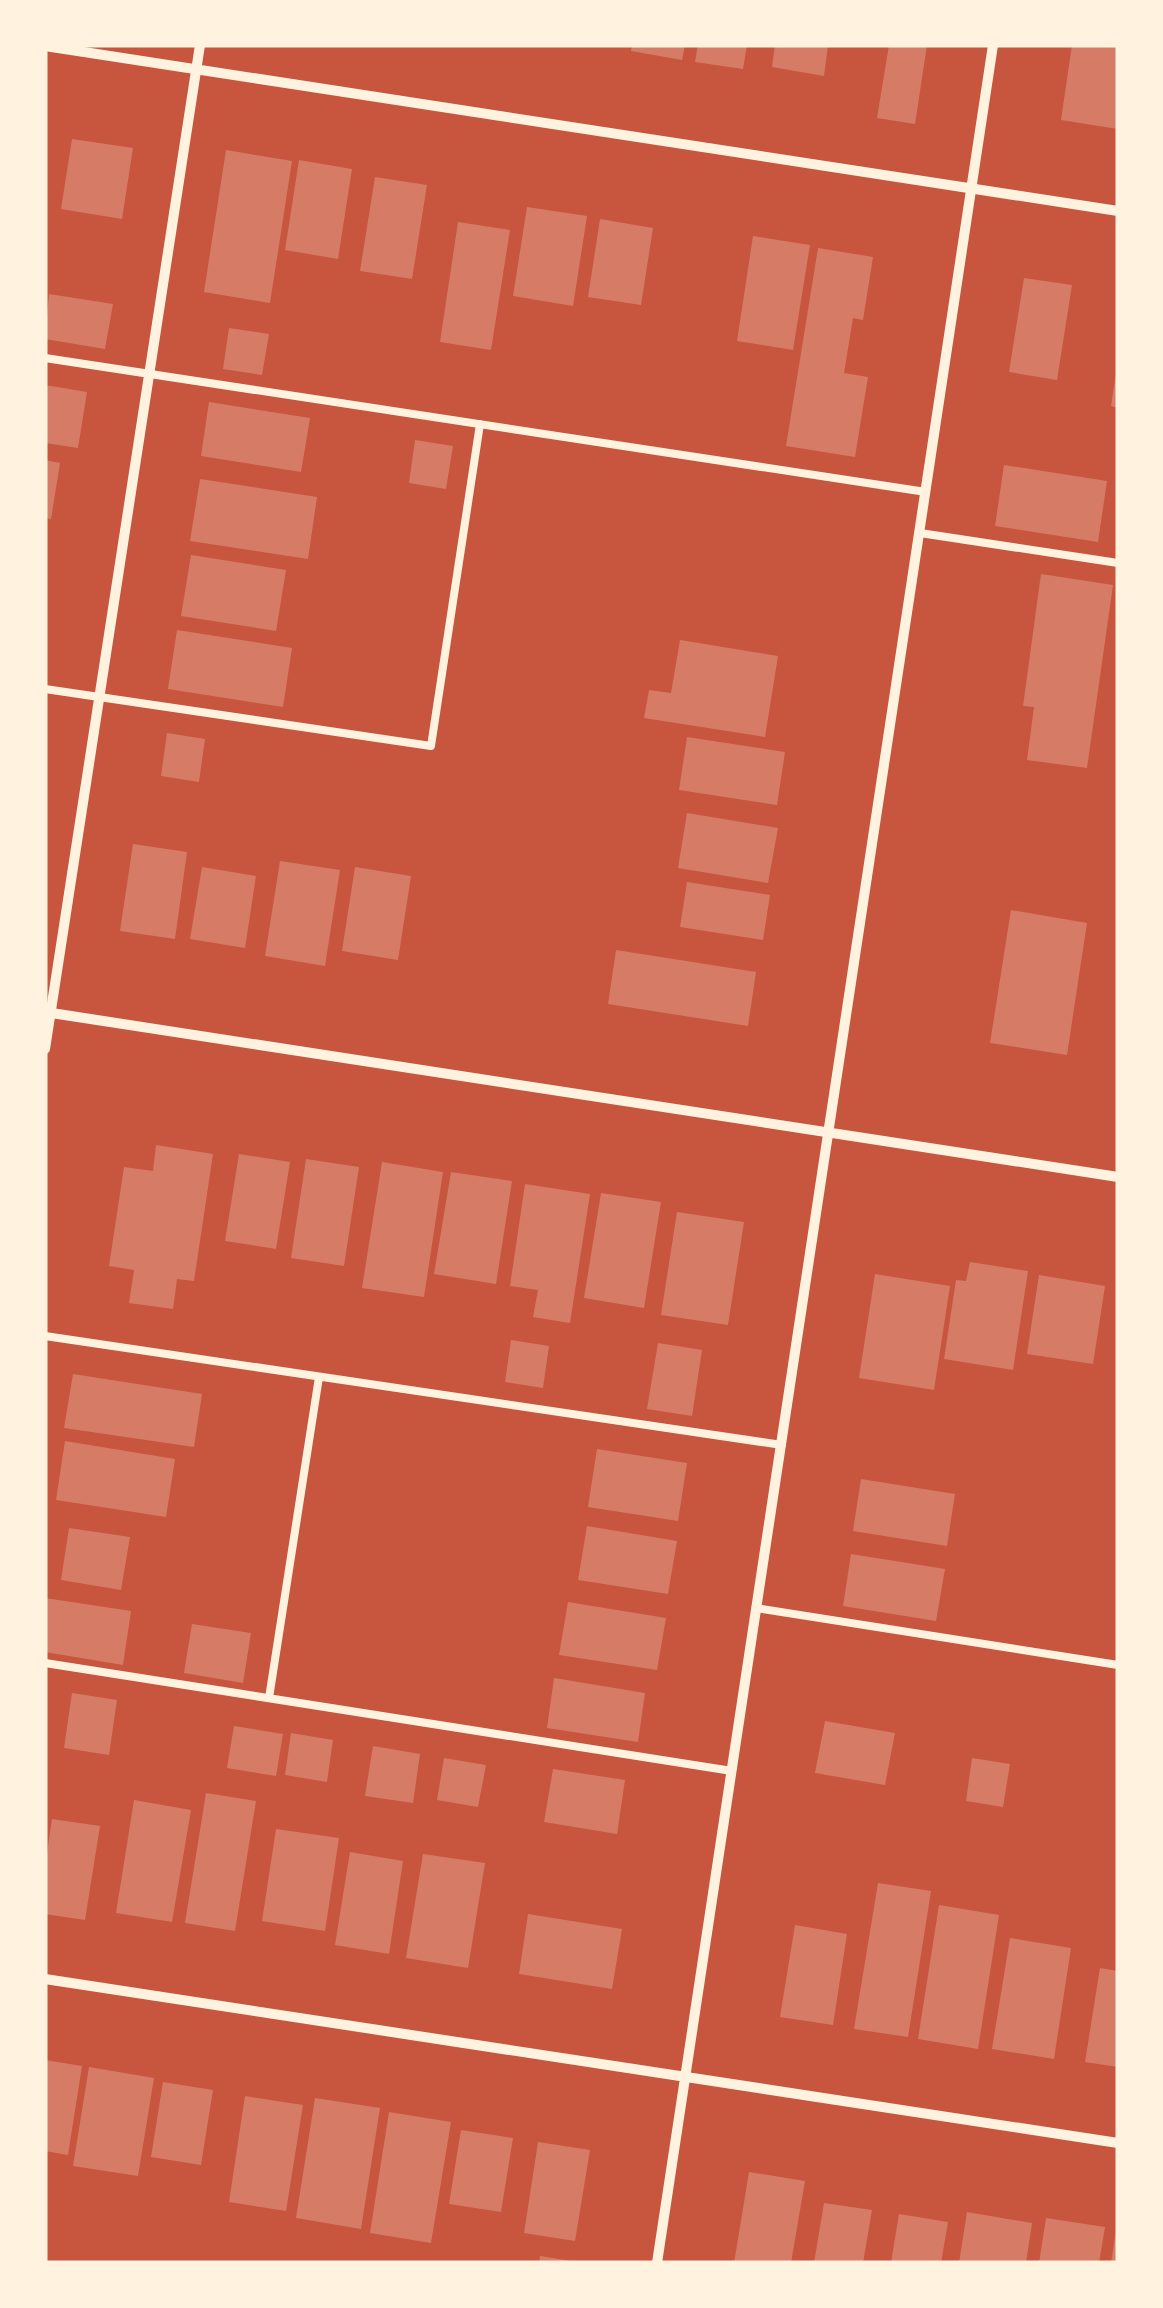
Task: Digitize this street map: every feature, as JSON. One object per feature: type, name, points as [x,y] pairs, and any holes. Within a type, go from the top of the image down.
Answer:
[{"type":"street","points":[[45,1048],[200,45]]},
{"type":"street","points":[[658,2263],[994,45]]},
{"type":"street","points":[[45,46],[1118,211]]},
{"type":"street","points":[[48,1013],[1118,1177]]},
{"type":"street","points":[[45,1978],[1118,2143]]},
{"type":"lane","points":[[45,358],[926,492]]},
{"type":"lane","points":[[45,689],[431,746],[480,424]]},
{"type":"lane","points":[[920,533],[1118,563]]},
{"type":"lane","points":[[45,1336],[782,1445]]},
{"type":"lane","points":[[269,1698],[319,1376]]},
{"type":"lane","points":[[756,1608],[1118,1666]]},
{"type":"lane","points":[[45,1662],[732,1772]]},
{"type":"building","points":[[632,45],[685,45],[682,60],[631,51]]},
{"type":"building","points":[[698,45],[747,45],[743,69],[695,62]]},
{"type":"building","points":[[775,45],[828,45],[824,76],[772,67]]},
{"type":"building","points":[[889,45],[927,45],[915,124],[877,118]]},
{"type":"building","points":[[1072,45],[1118,46],[1118,129],[1061,120]]},
{"type":"building","points":[[72,139],[133,148],[122,219],[61,209]]},
{"type":"building","points":[[226,150],[292,161],[270,303],[204,292]]},
{"type":"building","points":[[299,160],[352,169],[338,259],[285,250]]},
{"type":"building","points":[[375,177],[427,185],[412,279],[360,271]]},
{"type":"building","points":[[527,207],[587,216],[573,306],[513,296]]},
{"type":"building","points":[[600,219],[653,228],[641,305],[588,297]]},
{"type":"building","points":[[458,222],[510,230],[491,350],[440,342]]},
{"type":"building","points":[[753,236],[810,245],[793,350],[737,341]]},
{"type":"building","points":[[818,248],[873,257],[863,320],[853,318],[844,373],[868,377],[855,457],[786,446]]},
{"type":"building","points":[[1024,278],[1072,285],[1057,380],[1009,372]]},
{"type":"building","points":[[49,294],[113,304],[105,349],[45,339]]},
{"type":"building","points":[[229,328],[269,334],[262,375],[223,369]]},
{"type":"building","points":[[1118,373],[1118,408],[1111,406]]},
{"type":"building","points":[[45,385],[87,392],[78,448],[45,443]]},
{"type":"building","points":[[209,402],[310,418],[301,472],[201,456]]},
{"type":"building","points":[[415,440],[453,446],[446,489],[409,483]]},
{"type":"building","points":[[45,460],[60,463],[51,519],[45,518]]},
{"type":"building","points":[[1004,465],[1107,481],[1098,542],[995,526]]},
{"type":"building","points":[[200,479],[317,497],[308,559],[190,541]]},
{"type":"building","points":[[191,555],[286,570],[276,631],[181,616]]},
{"type":"building","points":[[1041,574],[1113,585],[1087,768],[1027,760],[1034,707],[1023,706]]},
{"type":"building","points":[[177,630],[292,648],[283,707],[168,689]]},
{"type":"building","points":[[680,640],[778,656],[765,737],[644,718],[649,690],[671,693]]},
{"type":"building","points":[[167,733],[205,739],[199,782],[161,776]]},
{"type":"building","points":[[687,737],[785,752],[777,805],[679,790]]},
{"type":"building","points":[[687,813],[778,828],[768,883],[678,868]]},
{"type":"building","points":[[133,844],[187,852],[175,939],[120,931]]},
{"type":"building","points":[[280,861],[340,870],[325,966],[265,956]]},
{"type":"building","points":[[202,867],[256,876],[245,948],[190,939]]},
{"type":"building","points":[[355,867],[411,876],[398,960],[342,951]]},
{"type":"building","points":[[687,882],[770,895],[763,940],[680,927]]},
{"type":"building","points":[[1011,910],[1087,923],[1067,1055],[990,1043]]},
{"type":"building","points":[[616,950],[756,972],[748,1026],[608,1004]]},
{"type":"building","points":[[156,1145],[213,1154],[194,1281],[177,1279],[173,1309],[129,1303],[134,1270],[109,1266],[124,1167],[153,1171]]},
{"type":"building","points":[[239,1154],[290,1162],[276,1249],[225,1241]]},
{"type":"building","points":[[306,1159],[359,1167],[344,1266],[291,1258]]},
{"type":"building","points":[[382,1162],[443,1172],[424,1297],[362,1288]]},
{"type":"building","points":[[451,1172],[512,1181],[496,1284],[434,1274]]},
{"type":"building","points":[[525,1184],[590,1194],[570,1323],[533,1317],[538,1290],[510,1286]]},
{"type":"building","points":[[601,1193],[661,1202],[644,1308],[584,1298]]},
{"type":"building","points":[[677,1212],[744,1222],[728,1325],[661,1315]]},
{"type":"building","points":[[970,1262],[1028,1271],[1013,1370],[944,1359],[956,1280],[966,1281]]},
{"type":"building","points":[[875,1274],[950,1286],[934,1390],[859,1378]]},
{"type":"building","points":[[1039,1275],[1105,1286],[1093,1364],[1027,1354]]},
{"type":"building","points":[[511,1340],[549,1346],[543,1388],[505,1382]]},
{"type":"building","points":[[658,1343],[702,1350],[692,1416],[647,1409]]},
{"type":"building","points":[[73,1374],[202,1394],[194,1447],[64,1428]]},
{"type":"building","points":[[65,1441],[175,1459],[166,1517],[56,1500]]},
{"type":"building","points":[[597,1449],[687,1463],[678,1521],[588,1507]]},
{"type":"building","points":[[861,1479],[955,1494],[947,1546],[853,1531]]},
{"type":"building","points":[[587,1526],[677,1541],[668,1594],[578,1580]]},
{"type":"building","points":[[69,1528],[130,1537],[121,1590],[61,1580]]},
{"type":"building","points":[[851,1554],[945,1569],[936,1621],[843,1606]]},
{"type":"building","points":[[45,1598],[131,1611],[123,1665],[45,1652]]},
{"type":"building","points":[[568,1602],[666,1618],[657,1670],[559,1655]]},
{"type":"building","points":[[192,1624],[251,1633],[243,1683],[184,1673]]},
{"type":"building","points":[[554,1678],[645,1693],[638,1742],[547,1728]]},
{"type":"building","points":[[72,1693],[117,1700],[109,1755],[64,1748]]},
{"type":"building","points":[[825,1721],[895,1733],[885,1785],[815,1773]]},
{"type":"building","points":[[234,1726],[283,1734],[276,1776],[227,1768]]},
{"type":"building","points":[[291,1733],[333,1740],[327,1782],[285,1775]]},
{"type":"building","points":[[373,1746],[420,1754],[413,1803],[365,1796]]},
{"type":"building","points":[[444,1758],[486,1765],[478,1807],[437,1800]]},
{"type":"building","points":[[972,1758],[1010,1764],[1003,1807],[966,1801]]},
{"type":"building","points":[[553,1769],[625,1780],[617,1834],[544,1822]]},
{"type":"building","points":[[206,1793],[256,1801],[235,1931],[185,1923]]},
{"type":"building","points":[[134,1800],[191,1810],[172,1922],[116,1913]]},
{"type":"building","points":[[52,1819],[100,1826],[85,1920],[45,1914],[45,1866]]},
{"type":"building","points":[[276,1829],[339,1838],[325,1931],[262,1921]]},
{"type":"building","points":[[350,1852],[403,1861],[389,1954],[335,1945]]},
{"type":"building","points":[[423,1854],[485,1863],[468,1968],[406,1958]]},
{"type":"building","points":[[878,1883],[931,1891],[908,2037],[854,2029]]},
{"type":"building","points":[[939,1905],[999,1915],[978,2049],[918,2039]]},
{"type":"building","points":[[528,1914],[622,1929],[612,1989],[519,1974]]},
{"type":"building","points":[[795,1925],[847,1934],[833,2025],[780,2017]]},
{"type":"building","points":[[1010,1938],[1071,1948],[1054,2059],[992,2049]]},
{"type":"building","points":[[1100,1968],[1118,1971],[1118,2067],[1085,2062]]},
{"type":"building","points":[[45,2060],[82,2066],[68,2155],[45,2151]]},
{"type":"building","points":[[89,2067],[154,2078],[138,2176],[73,2166]]},
{"type":"building","points":[[163,2082],[213,2090],[201,2165],[151,2157]]},
{"type":"building","points":[[245,2096],[303,2105],[286,2211],[229,2202]]},
{"type":"building","points":[[315,2098],[380,2108],[361,2229],[296,2218]]},
{"type":"building","points":[[389,2112],[451,2122],[431,2243],[370,2233]]},
{"type":"building","points":[[461,2130],[513,2138],[501,2212],[449,2204]]},
{"type":"building","points":[[538,2142],[590,2150],[575,2241],[524,2233]]},
{"type":"building","points":[[749,2172],[805,2181],[791,2263],[734,2263]]},
{"type":"building","points":[[824,2203],[872,2210],[863,2263],[814,2263]]},
{"type":"building","points":[[967,2212],[1032,2223],[1026,2263],[959,2263]]},
{"type":"building","points":[[899,2214],[948,2222],[941,2263],[891,2263]]},
{"type":"building","points":[[1046,2218],[1105,2227],[1099,2263],[1039,2263]]},
{"type":"building","points":[[1116,2231],[1118,2263],[1111,2263]]},
{"type":"building","points":[[540,2256],[571,2261],[571,2263],[539,2263]]}]
